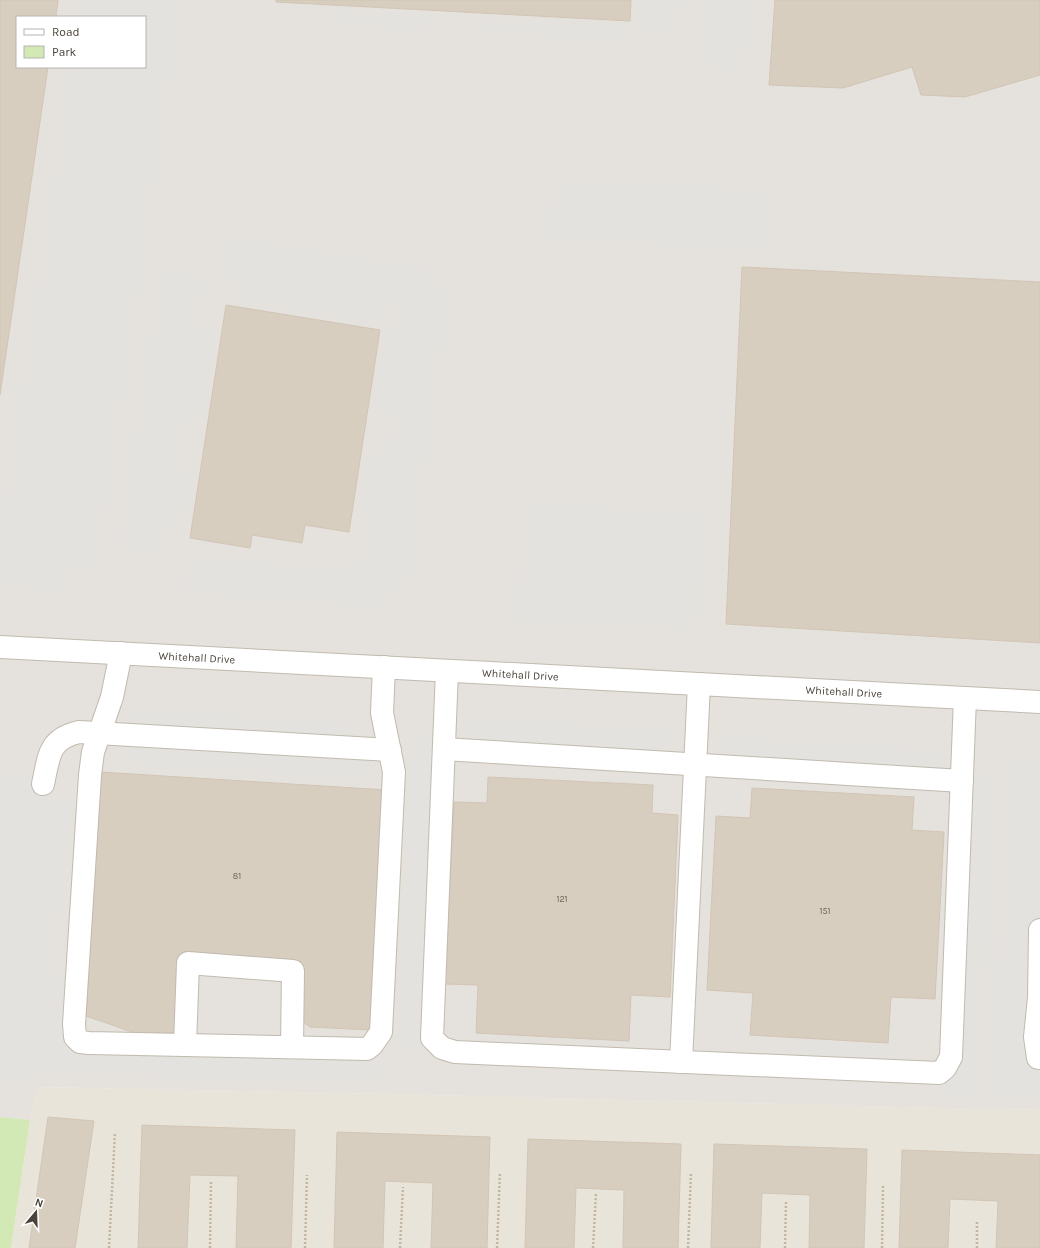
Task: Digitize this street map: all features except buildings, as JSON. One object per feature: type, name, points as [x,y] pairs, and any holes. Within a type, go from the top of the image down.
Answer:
[{"type":"street","name":"Whitehall Drive","points":[[0,647],[1040,702]]},
{"type":"street","points":[[121,654],[112,697],[102,733],[94,752],[90,775],[74,1024],[75,1037],[80,1042],[89,1043],[367,1049],[372,1045],[381,1032],[394,772],[382,713],[384,667]]},
{"type":"street","points":[[447,671],[432,1038],[442,1048],[455,1052],[939,1074],[945,1068],[951,1057],[965,698]]},
{"type":"street","points":[[681,1062],[699,684]]},
{"type":"street","points":[[43,784],[49,753],[58,740],[66,735],[79,732],[390,750]]},
{"type":"street","points":[[444,749],[962,781]]},
{"type":"street","points":[[1040,930],[1039,998],[1035,1037],[1038,1058],[1040,1058]]},
{"type":"street","points":[[185,1045],[188,963],[293,971],[292,1047]]},
{"type":"path","points":[[109,1248],[115,1132]]},
{"type":"path","points":[[497,1248],[500,1172]]},
{"type":"path","points":[[688,1248],[691,1172]]},
{"type":"path","points":[[305,1248],[307,1175]]},
{"type":"path","points":[[210,1180],[210,1248]]},
{"type":"path","points":[[400,1248],[403,1186]]},
{"type":"path","points":[[882,1248],[883,1186]]},
{"type":"path","points":[[593,1248],[596,1193]]},
{"type":"path","points":[[785,1248],[786,1200]]},
{"type":"path","points":[[977,1248],[978,1220]]},
{"type":"shaded area","points":[[0,0],[1040,0],[1040,1108],[982,1109],[391,1094],[36,1087],[30,1120],[0,1117]]},
{"type":"shaded area","points":[[82,0],[181,0],[95,572],[67,568],[63,594],[0,584],[0,539],[72,68],[146,68],[146,16],[79,16]]},
{"type":"shaded area","points":[[639,0],[696,0],[695,6],[680,6],[679,32],[637,30]]},
{"type":"shaded area","points":[[708,0],[759,0],[754,50],[743,48],[741,71],[702,67]]},
{"type":"shaded area","points":[[336,11],[428,15],[427,30],[335,26]]},
{"type":"shaded area","points":[[473,19],[621,26],[620,40],[472,33]]},
{"type":"shaded area","points":[[555,183],[776,189],[776,250],[544,239]]},
{"type":"shaded area","points":[[228,237],[432,269],[429,289],[449,291],[407,589],[390,588],[387,607],[182,593],[185,560],[350,567],[366,560],[374,548],[360,547],[367,453],[387,455],[396,419],[374,415],[387,329],[404,332],[407,310],[382,304],[380,322],[237,300],[240,282],[222,278]]},
{"type":"shaded area","points":[[162,271],[203,278],[195,326],[215,330],[200,420],[183,417],[174,471],[191,474],[182,527],[161,523],[155,555],[117,548]]},
{"type":"shaded area","points":[[522,504],[700,511],[696,629],[517,622]]},
{"type":"shaded area","points":[[134,709],[361,725],[360,742],[376,743],[374,780],[131,763]]},
{"type":"shaded area","points":[[465,718],[670,728],[668,771],[463,759]]},
{"type":"shaded area","points":[[413,737],[452,741],[435,1049],[396,1047]]},
{"type":"shaded area","points":[[723,737],[942,750],[939,792],[720,779]]},
{"type":"shaded area","points":[[1008,756],[1040,758],[1040,1098],[992,1097]]},
{"type":"shaded area","points":[[0,771],[51,778],[49,799],[71,802],[35,1083],[0,1078]]},
{"type":"shaded area","points":[[957,772],[993,774],[979,1097],[943,1095]]},
{"type":"shaded area","points":[[54,976],[81,980],[79,1035],[300,1035],[379,1038],[377,1083],[42,1073]]},
{"type":"shaded area","points":[[794,1041],[889,1045],[888,1075],[792,1071]]},
{"type":"shaded area","points":[[35,1087],[391,1094],[982,1109],[1040,1108],[1040,1248],[11,1248]]},
{"type":"green space","points":[[0,1117],[30,1120],[11,1248],[0,1248]]}]
